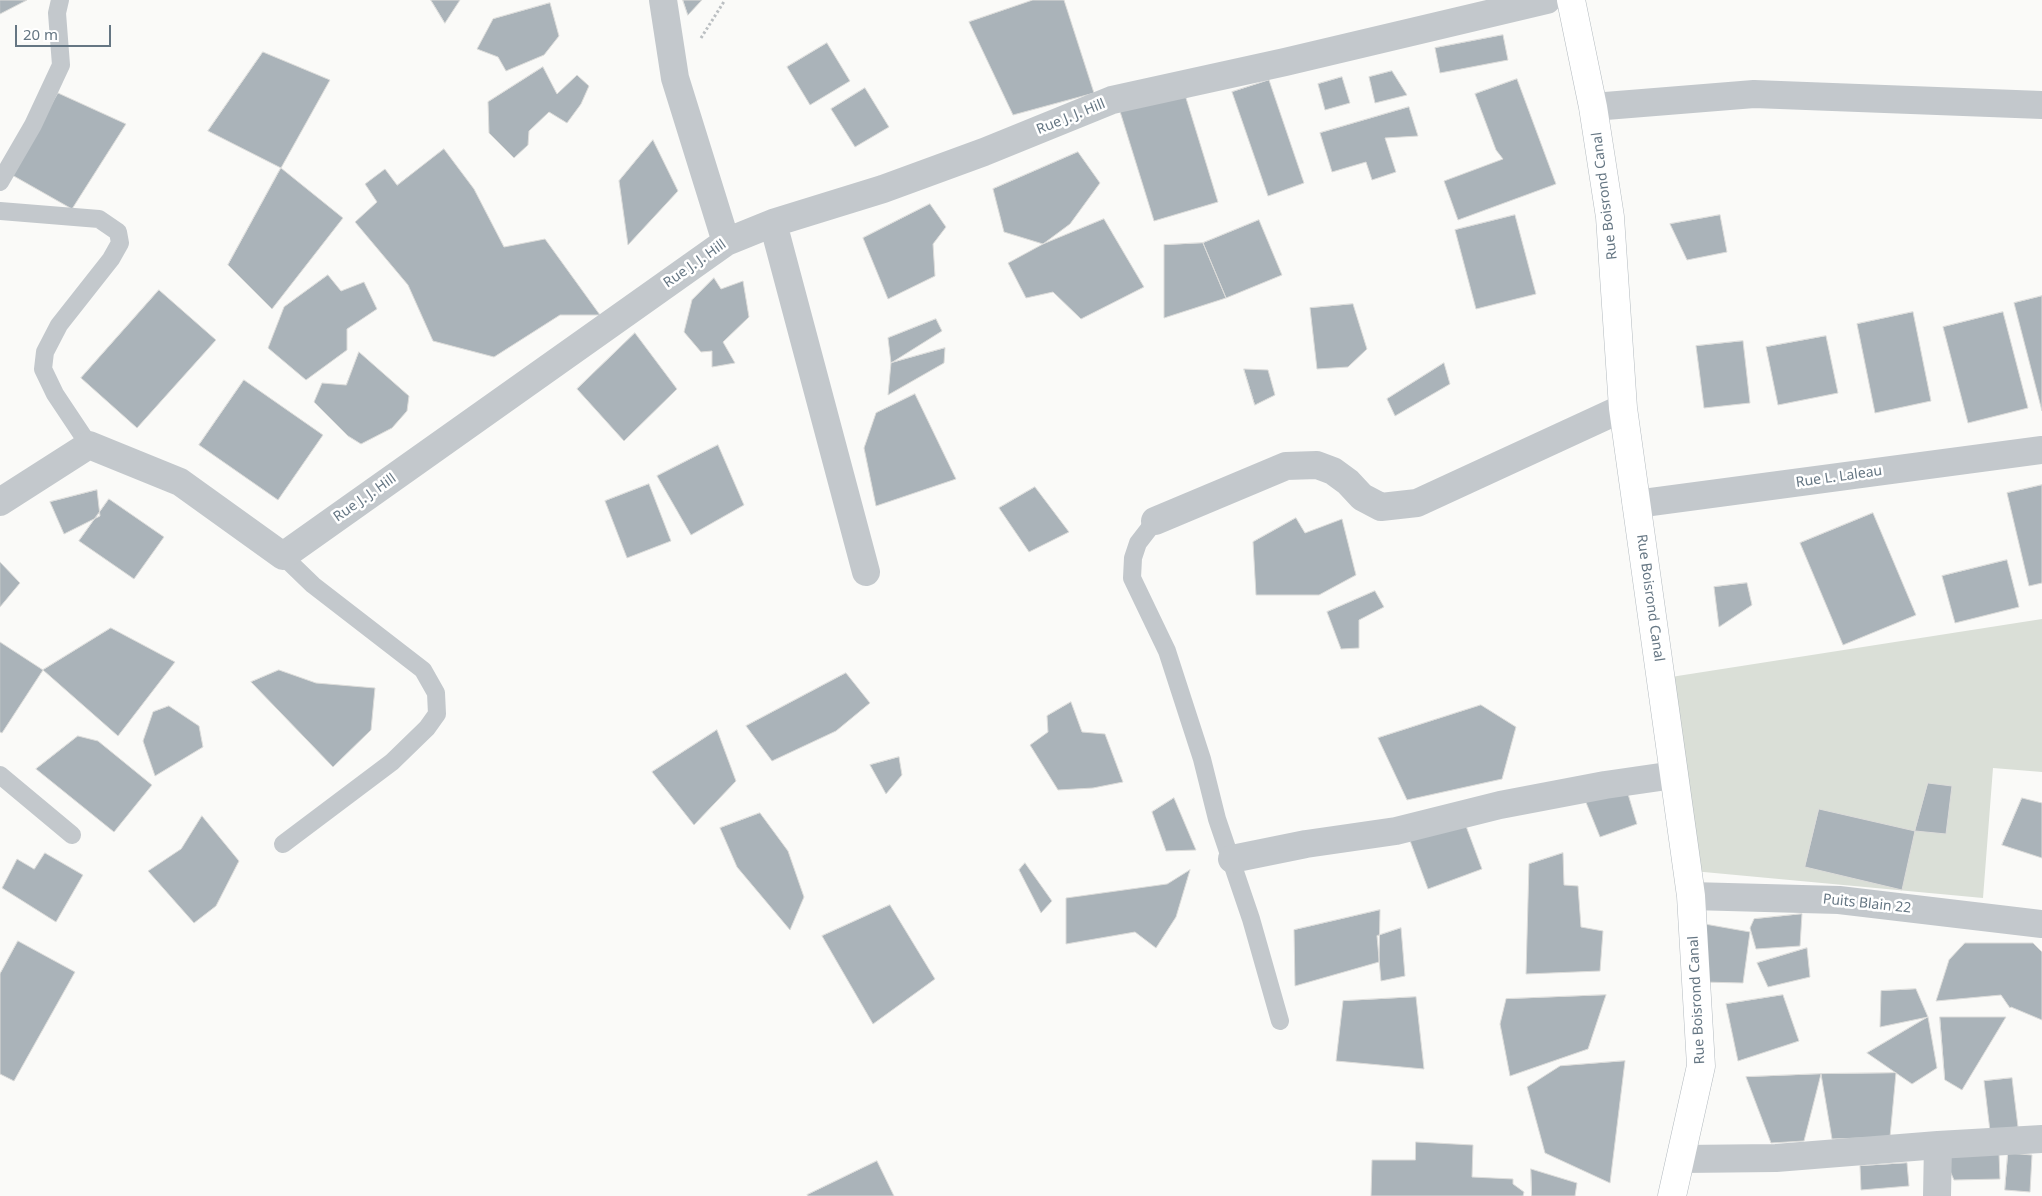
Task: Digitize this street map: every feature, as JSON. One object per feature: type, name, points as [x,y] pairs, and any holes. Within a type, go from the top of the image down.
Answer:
[{"type":"street","points":[[663,0],[675,78],[726,242]]},
{"type":"street","name":"Rue J. J. Hill","points":[[283,556],[726,242],[773,223],[883,189],[984,152],[1112,100],[1285,62],[1547,0]]},
{"type":"street","name":"Rue Boisrond Canal","points":[[1571,0],[1593,107],[1610,217],[1623,408],[1691,896],[1702,1066],[1672,1196]]},
{"type":"street","points":[[1593,107],[1754,94],[2042,105]]},
{"type":"street","points":[[773,223],[866,572]]},
{"type":"street","points":[[1155,521],[1286,466],[1317,465],[1333,471],[1348,482],[1362,497],[1381,507],[1417,503],[1623,408]]},
{"type":"street","points":[[0,502],[89,445],[180,482],[283,556]]},
{"type":"street","name":"Rue L. Laleau","points":[[1636,504],[2042,450]]},
{"type":"street","points":[[1232,859],[1306,844],[1396,831],[1500,805],[1605,785],[1674,775]]},
{"type":"street","name":"Puits Blain 22","points":[[1691,896],[1839,900],[2042,924]]},
{"type":"street","points":[[1682,1159],[1776,1158],[1938,1145],[2042,1140]]},
{"type":"street","points":[[1937,1196],[1938,1145]]},
{"type":"lane","points":[[0,182],[33,125],[61,65],[57,13],[60,0]]},
{"type":"lane","points":[[0,211],[99,219],[118,232],[120,243],[111,259],[59,325],[45,352],[43,368],[55,394],[89,445]]},
{"type":"lane","points":[[1155,521],[1138,543],[1133,558],[1132,578],[1167,651],[1202,759],[1217,818],[1232,859],[1280,1021]]},
{"type":"lane","points":[[283,556],[314,585],[423,670],[436,693],[436,714],[427,728],[392,762],[283,844]]},
{"type":"lane","points":[[0,776],[72,835]]},
{"type":"shaded area","points":[[2042,619],[2042,772],[1993,768],[1983,898],[1693,871],[1671,677]]},
{"type":"building","points":[[0,0],[27,0],[0,14]]},
{"type":"building","points":[[431,0],[460,0],[445,23]]},
{"type":"building","points":[[683,0],[702,0],[688,15]]},
{"type":"building","points":[[1033,0],[1064,0],[1094,93],[1013,115],[969,22]]},
{"type":"building","points":[[550,3],[559,36],[544,55],[506,71],[498,57],[477,49],[493,19]]},
{"type":"building","points":[[1503,35],[1508,60],[1440,73],[1435,48]]},
{"type":"building","points":[[827,43],[850,81],[810,105],[787,67]]},
{"type":"building","points":[[263,52],[330,80],[281,168],[208,131]]},
{"type":"building","points":[[543,67],[557,94],[577,75],[589,86],[581,104],[567,123],[549,112],[529,131],[528,145],[514,158],[489,133],[488,102]]},
{"type":"building","points":[[1392,71],[1407,95],[1375,103],[1369,77]]},
{"type":"building","points":[[1342,77],[1350,103],[1325,110],[1318,84]]},
{"type":"building","points":[[1517,79],[1556,184],[1458,220],[1444,181],[1503,159],[1496,150],[1475,94]]},
{"type":"building","points":[[1269,80],[1304,183],[1268,196],[1232,92]]},
{"type":"building","points":[[1182,85],[1218,202],[1154,221],[1118,105]]},
{"type":"building","points":[[865,88],[889,127],[855,147],[831,109]]},
{"type":"building","points":[[58,93],[126,124],[72,209],[12,175]]},
{"type":"building","points":[[1409,107],[1418,136],[1385,138],[1396,172],[1372,180],[1366,162],[1332,172],[1320,133]]},
{"type":"building","points":[[653,140],[678,191],[628,245],[619,181]]},
{"type":"building","points":[[444,149],[474,189],[504,247],[545,239],[600,315],[560,315],[494,357],[433,341],[408,285],[355,222],[377,202],[365,184],[385,169],[397,185]]},
{"type":"building","points":[[1078,152],[1100,183],[1070,224],[1043,244],[1004,232],[993,189]]},
{"type":"building","points":[[281,168],[343,218],[272,309],[228,265]]},
{"type":"building","points":[[930,204],[946,227],[933,244],[935,276],[888,299],[863,238]]},
{"type":"building","points":[[1515,215],[1536,294],[1476,309],[1455,230]]},
{"type":"building","points":[[1720,215],[1727,252],[1687,260],[1670,224]]},
{"type":"building","points":[[1104,219],[1144,287],[1081,319],[1053,292],[1026,298],[1008,263],[1043,244]]},
{"type":"building","points":[[1259,220],[1282,275],[1226,298],[1203,243]]},
{"type":"building","points":[[1203,243],[1226,298],[1164,318],[1164,245]]},
{"type":"building","points":[[328,275],[341,291],[364,282],[377,309],[347,329],[347,350],[306,380],[268,348],[284,307]]},
{"type":"building","points":[[714,278],[721,289],[743,281],[749,317],[723,342],[735,363],[712,367],[712,351],[701,352],[684,332],[692,300]]},
{"type":"building","points":[[159,290],[216,340],[137,428],[81,378]]},
{"type":"building","points":[[2042,296],[2042,411],[2014,303]]},
{"type":"building","points":[[1353,304],[1367,349],[1348,367],[1317,369],[1310,308]]},
{"type":"building","points":[[1913,312],[1931,401],[1875,413],[1857,324]]},
{"type":"building","points":[[2003,312],[2028,408],[1968,423],[1943,327]]},
{"type":"building","points":[[936,319],[942,331],[891,363],[888,338]]},
{"type":"building","points":[[635,333],[677,389],[624,441],[577,389]]},
{"type":"building","points":[[1826,336],[1838,393],[1778,405],[1766,347]]},
{"type":"building","points":[[1743,341],[1750,403],[1704,408],[1696,346]]},
{"type":"building","points":[[945,348],[944,363],[888,395],[891,363]]},
{"type":"building","points":[[359,352],[409,396],[407,411],[392,428],[361,444],[348,436],[314,402],[322,383],[346,385]]},
{"type":"building","points":[[1444,363],[1450,384],[1395,416],[1387,399]]},
{"type":"building","points":[[1244,369],[1268,370],[1275,395],[1255,405]]},
{"type":"building","points":[[244,380],[323,435],[278,500],[199,445]]},
{"type":"building","points":[[915,394],[956,479],[876,506],[864,448],[876,413]]},
{"type":"building","points":[[718,445],[744,505],[691,535],[657,476]]},
{"type":"building","points":[[649,484],[671,541],[627,558],[605,501]]},
{"type":"building","points":[[2042,485],[2042,583],[2029,586],[2007,493]]},
{"type":"building","points":[[1035,487],[1069,532],[1029,552],[999,508]]},
{"type":"building","points":[[97,490],[100,516],[64,534],[50,502]]},
{"type":"building","points":[[109,499],[164,537],[134,579],[79,541]]},
{"type":"building","points":[[1873,513],[1916,615],[1843,645],[1800,543]]},
{"type":"building","points":[[1296,518],[1305,533],[1342,519],[1356,575],[1319,595],[1256,595],[1253,542]]},
{"type":"building","points":[[2007,560],[2019,607],[1955,623],[1942,576]]},
{"type":"building","points":[[0,562],[20,583],[0,607]]},
{"type":"building","points":[[1747,583],[1752,605],[1719,627],[1714,587]]},
{"type":"building","points":[[1375,591],[1384,607],[1359,620],[1359,648],[1341,649],[1327,612]]},
{"type":"building","points":[[111,628],[175,662],[118,736],[43,670]]},
{"type":"building","points":[[0,642],[43,670],[2,733],[0,732]]},
{"type":"building","points":[[279,670],[316,683],[375,688],[371,730],[333,767],[251,682]]},
{"type":"building","points":[[846,673],[870,703],[836,731],[772,761],[746,726]]},
{"type":"building","points":[[1071,702],[1082,732],[1105,734],[1123,782],[1093,788],[1058,790],[1030,745],[1048,732],[1047,716]]},
{"type":"building","points":[[1481,705],[1516,727],[1502,779],[1407,800],[1378,738]]},
{"type":"building","points":[[169,706],[199,726],[203,747],[155,776],[143,741],[153,712]]},
{"type":"building","points":[[717,730],[736,781],[694,825],[652,772]]},
{"type":"building","points":[[78,736],[98,741],[152,785],[114,832],[36,769]]},
{"type":"building","points":[[899,757],[902,775],[886,794],[870,765]]},
{"type":"building","points":[[1928,783],[1952,786],[1946,834],[1915,831]]},
{"type":"building","points":[[1628,794],[1637,824],[1600,837],[1585,800]]},
{"type":"building","points":[[1174,798],[1196,850],[1166,851],[1152,812]]},
{"type":"building","points":[[2022,798],[2042,803],[2042,858],[2002,845]]},
{"type":"building","points":[[1819,809],[1915,831],[1902,890],[1805,867]]},
{"type":"building","points":[[760,813],[788,851],[804,897],[790,930],[737,867],[720,828]]},
{"type":"building","points":[[202,816],[239,861],[216,906],[194,923],[148,871],[181,849]]},
{"type":"building","points":[[1463,818],[1482,869],[1428,889],[1409,838]]},
{"type":"building","points":[[45,853],[83,875],[56,922],[2,888],[17,859],[34,869]]},
{"type":"building","points":[[1563,853],[1564,885],[1578,886],[1581,927],[1603,931],[1600,971],[1526,974],[1529,864]]},
{"type":"building","points":[[1025,863],[1052,901],[1041,913],[1019,870]]},
{"type":"building","points":[[1190,870],[1176,917],[1156,948],[1135,932],[1066,944],[1066,898],[1167,884]]},
{"type":"building","points":[[890,905],[935,979],[873,1024],[822,936]]},
{"type":"building","points":[[1380,910],[1379,962],[1295,986],[1294,930]]},
{"type":"building","points":[[1802,914],[1800,946],[1756,949],[1750,928],[1754,919]]},
{"type":"building","points":[[1699,923],[1750,932],[1743,983],[1702,982]]},
{"type":"building","points":[[1401,928],[1405,976],[1381,981],[1377,936]]},
{"type":"building","points":[[18,941],[75,972],[14,1081],[0,1074],[0,974]]},
{"type":"building","points":[[1965,943],[2033,943],[2042,952],[2042,1020],[2010,1008],[2001,995],[1936,1001],[1949,960]]},
{"type":"building","points":[[1807,948],[1810,977],[1768,987],[1757,963]]},
{"type":"building","points":[[1916,989],[1928,1017],[1880,1027],[1881,991]]},
{"type":"building","points":[[1606,995],[1588,1049],[1510,1076],[1500,1024],[1506,999]]},
{"type":"building","points":[[1783,995],[1799,1041],[1738,1061],[1726,1004]]},
{"type":"building","points":[[1416,997],[1424,1069],[1336,1061],[1343,1001]]},
{"type":"building","points":[[1928,1017],[1937,1068],[1912,1084],[1867,1053]]},
{"type":"building","points":[[1940,1017],[2006,1017],[1962,1090],[1945,1080]]},
{"type":"building","points":[[1625,1061],[1610,1183],[1545,1153],[1527,1087],[1560,1066]]},
{"type":"building","points":[[1896,1073],[1890,1137],[1832,1139],[1821,1074]]},
{"type":"building","points":[[1821,1074],[1804,1141],[1771,1143],[1746,1077]]},
{"type":"building","points":[[2012,1078],[2018,1127],[1990,1131],[1984,1081]]},
{"type":"building","points":[[1416,1142],[1473,1145],[1472,1177],[1513,1179],[1513,1184],[1524,1192],[1523,1196],[1371,1196],[1372,1160],[1415,1160]]},
{"type":"building","points":[[1999,1153],[2000,1179],[1954,1180],[1943,1155]]},
{"type":"building","points":[[2008,1153],[2032,1155],[2030,1192],[2005,1190]]},
{"type":"building","points":[[877,1161],[894,1196],[807,1195]]},
{"type":"building","points":[[1907,1163],[1909,1186],[1861,1190],[1860,1166]]},
{"type":"building","points":[[1531,1169],[1577,1183],[1575,1196],[1532,1196]]}]
